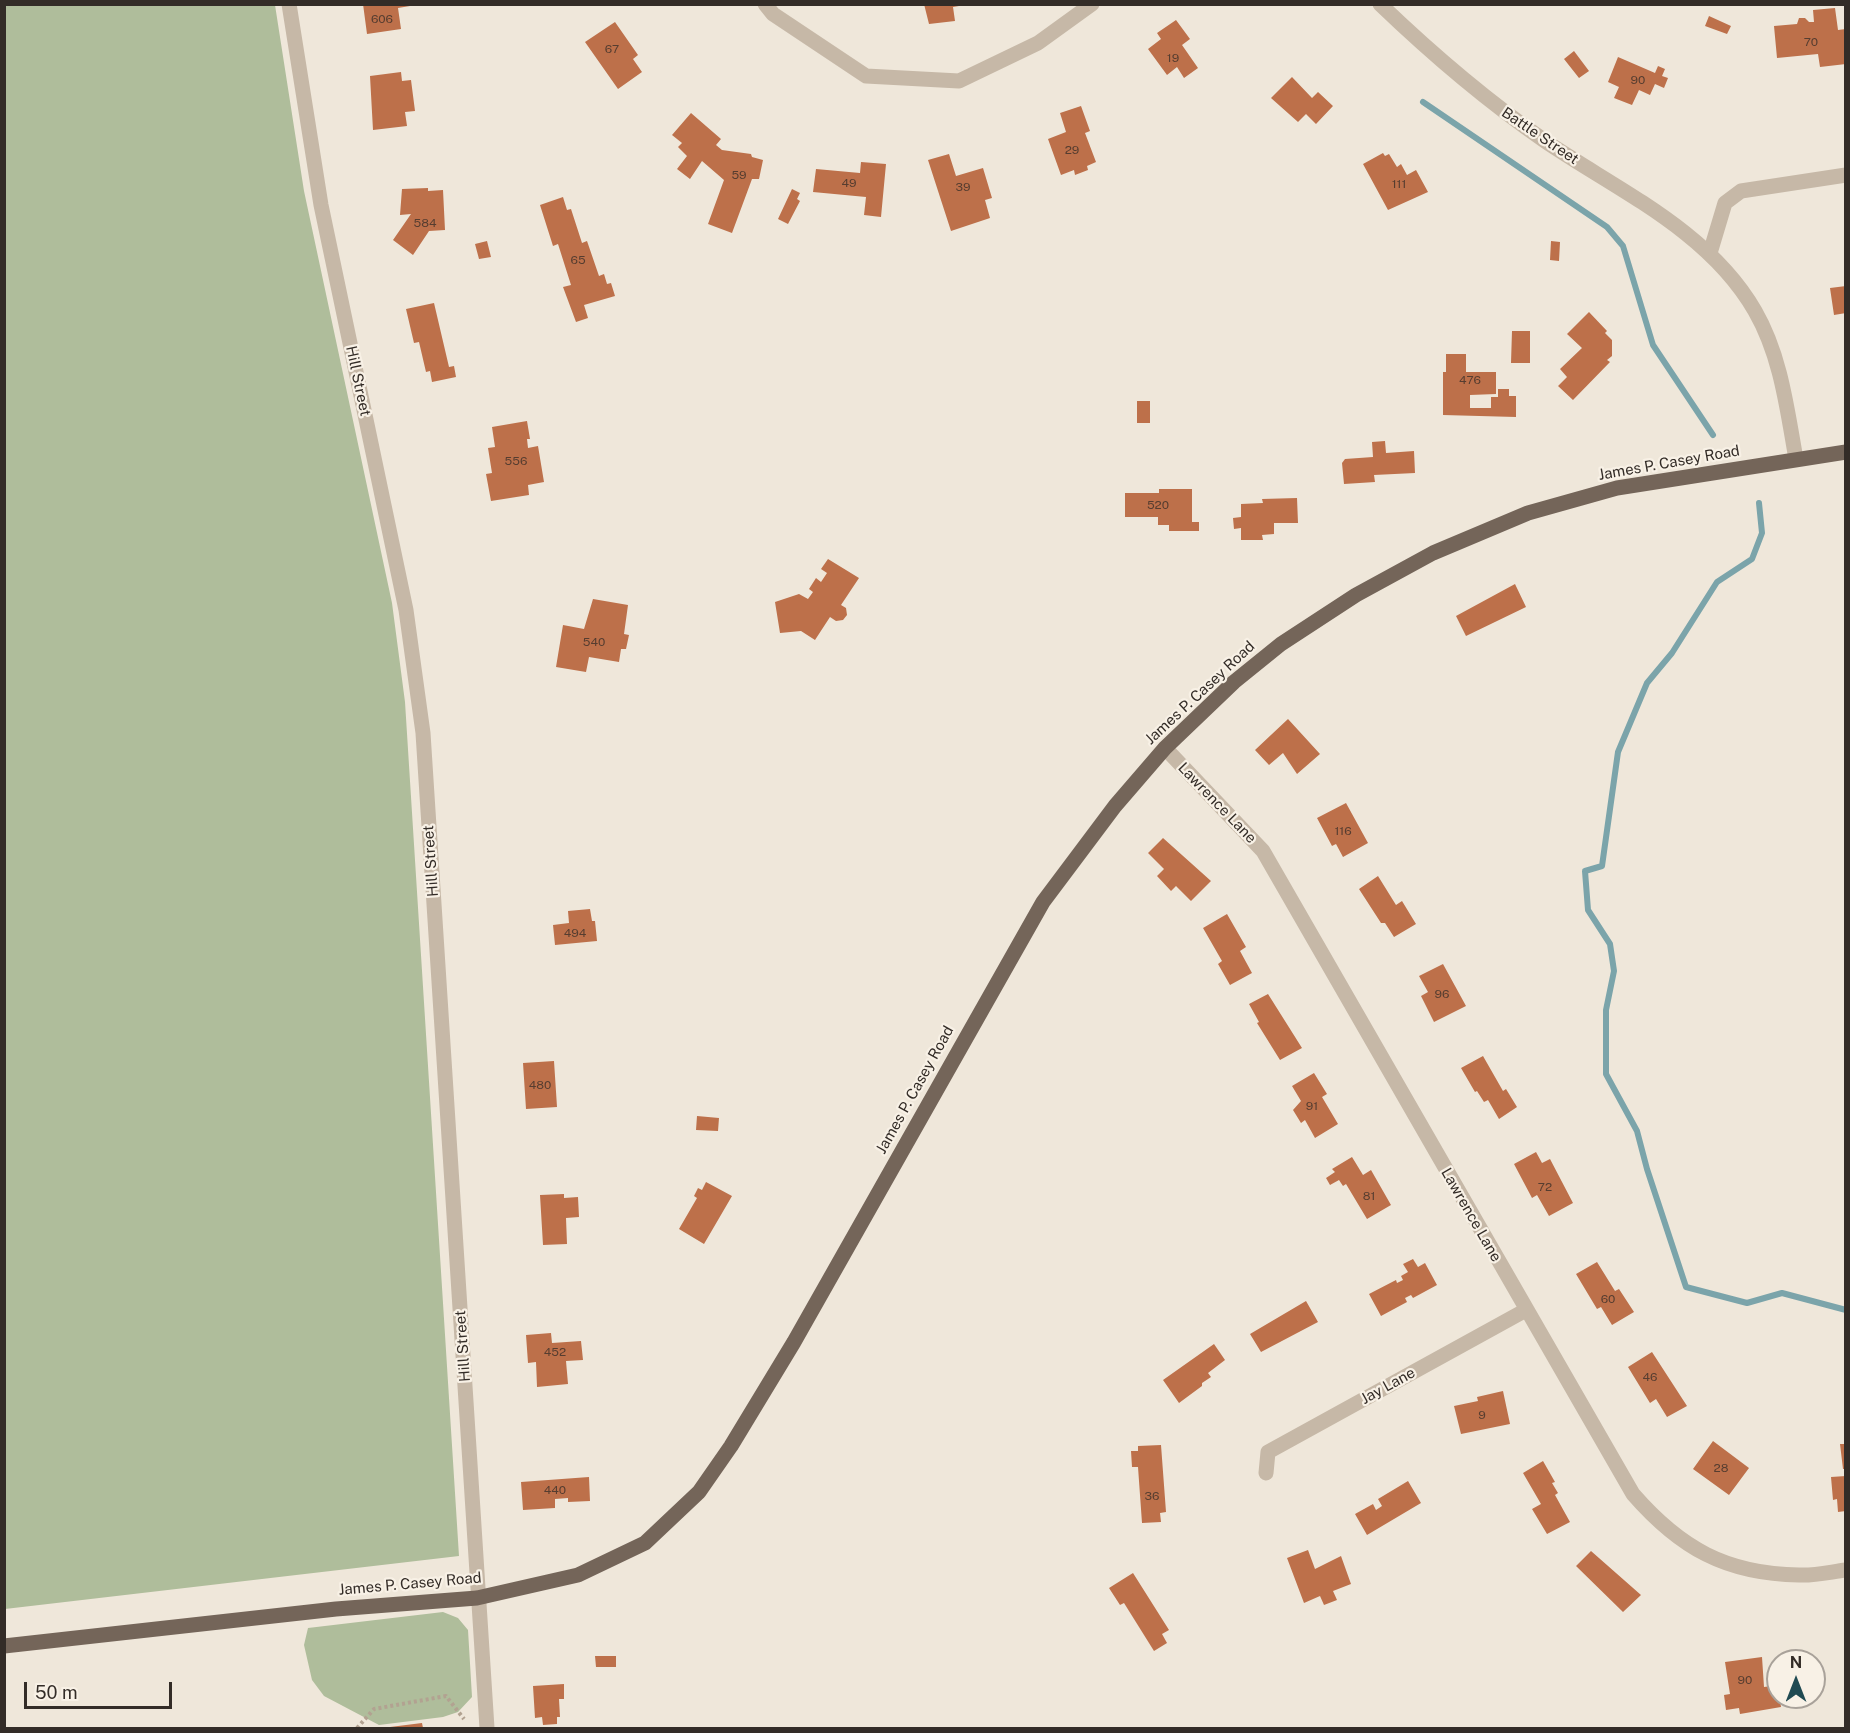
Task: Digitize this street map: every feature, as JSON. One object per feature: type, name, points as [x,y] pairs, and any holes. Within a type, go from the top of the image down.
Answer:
[{"type":"main road","name":"James P. Casey Road","points":[[4,1646],[336,1609],[477,1598],[578,1575],[645,1543],[699,1492],[731,1446],[794,1342],[1042,902],[1115,806],[1164,748],[1234,682],[1281,644],[1356,595],[1433,553],[1528,513],[1617,488],[1845,452]]},
{"type":"street","name":"Hill Street","points":[[289,4],[321,205],[406,610],[423,734],[487,1728]]},
{"type":"street","points":[[765,4],[773,14],[866,76],[959,81],[1038,43],[1092,4]]},
{"type":"street","name":"Battle Street","points":[[1380,4],[1423,46],[1501,109],[1657,213],[1710,254],[1740,288],[1766,330],[1780,372],[1796,459]]},
{"type":"street","points":[[1710,254],[1725,203],[1741,191],[1845,175]]},
{"type":"street","name":"Lawrence Lane","points":[[1164,748],[1263,851],[1633,1494],[1659,1524],[1681,1542],[1715,1560],[1756,1571],[1800,1575],[1845,1570]]},
{"type":"street","name":"Jay Lane","points":[[1266,1473],[1268,1452],[1526,1310]]},
{"type":"path","points":[[357,1728],[374,1709],[446,1696],[464,1719]]},
{"type":"green space","points":[[4,5],[275,5],[304,191],[392,603],[405,702],[459,1556],[5,1609]]},
{"type":"green space","points":[[443,1612],[458,1618],[468,1630],[472,1697],[458,1712],[443,1717],[379,1725],[324,1696],[312,1680],[304,1645],[308,1628]]},
{"type":"building","points":[[363,4],[410,4],[410,6],[398,8],[401,29],[367,34]]},
{"type":"building","points":[[924,4],[959,4],[953,7],[955,21],[929,24]]},
{"type":"building","points":[[1835,8],[1838,30],[1846,29],[1846,64],[1820,67],[1818,54],[1777,58],[1774,26],[1797,24],[1799,18],[1814,22],[1813,10]]},
{"type":"building","points":[[1709,16],[1731,26],[1727,34],[1705,26]]},
{"type":"building","points":[[1176,20],[1190,39],[1182,45],[1198,68],[1184,78],[1177,67],[1167,75],[1148,49],[1161,39],[1157,33]]},
{"type":"building","points":[[615,22],[638,55],[633,59],[642,72],[618,89],[585,42]]},
{"type":"building","points":[[1574,51],[1589,71],[1579,78],[1564,59]]},
{"type":"building","points":[[1618,57],[1655,73],[1658,66],[1665,69],[1662,76],[1668,78],[1664,88],[1655,84],[1650,95],[1639,90],[1632,105],[1614,98],[1619,87],[1608,82]]},
{"type":"building","points":[[401,72],[402,81],[411,80],[415,111],[405,112],[407,126],[373,130],[370,76]]},
{"type":"building","points":[[1292,77],[1312,98],[1318,92],[1333,106],[1316,124],[1306,114],[1298,122],[1271,98]]},
{"type":"building","points":[[1081,106],[1090,131],[1085,133],[1096,162],[1087,166],[1088,170],[1075,175],[1074,170],[1061,175],[1048,139],[1066,132],[1060,113]]},
{"type":"building","points":[[691,113],[721,139],[716,145],[722,150],[751,154],[752,157],[763,160],[759,179],[752,179],[732,233],[708,224],[724,180],[702,161],[690,179],[677,169],[687,156],[678,147],[682,143],[672,135]]},
{"type":"building","points":[[1383,153],[1385,156],[1389,154],[1397,167],[1401,164],[1407,175],[1416,170],[1428,192],[1388,210],[1363,164]]},
{"type":"building","points":[[949,154],[956,176],[983,168],[992,198],[985,200],[990,218],[951,231],[928,160]]},
{"type":"building","points":[[861,162],[886,164],[881,217],[864,215],[866,197],[813,192],[816,169],[860,173]]},
{"type":"building","points":[[428,188],[428,191],[443,190],[445,230],[429,231],[413,255],[393,240],[411,214],[400,215],[402,189]]},
{"type":"building","points":[[792,189],[800,193],[797,199],[800,201],[788,224],[778,219]]},
{"type":"building","points":[[563,197],[567,210],[571,209],[582,243],[587,241],[599,276],[604,274],[607,284],[611,283],[615,296],[584,305],[588,318],[576,322],[563,287],[571,285],[558,244],[553,246],[540,205]]},
{"type":"building","points":[[487,241],[491,257],[479,259],[475,244]]},
{"type":"building","points":[[1551,241],[1560,242],[1559,261],[1550,260]]},
{"type":"building","points":[[1846,286],[1846,313],[1834,315],[1830,288]]},
{"type":"building","points":[[434,303],[449,367],[454,366],[456,377],[432,382],[430,371],[426,372],[419,342],[414,343],[406,309]]},
{"type":"building","points":[[1589,312],[1607,331],[1605,333],[1612,340],[1612,356],[1607,360],[1610,362],[1573,400],[1558,386],[1567,377],[1560,369],[1582,348],[1567,334]]},
{"type":"building","points":[[1512,331],[1530,331],[1530,363],[1511,363]]},
{"type":"building","points":[[1446,354],[1466,354],[1466,372],[1496,372],[1496,394],[1470,395],[1470,408],[1491,408],[1491,397],[1498,397],[1498,389],[1509,389],[1509,396],[1516,396],[1516,417],[1443,415],[1443,372],[1446,372]]},
{"type":"building","points":[[1137,401],[1150,401],[1150,423],[1137,423]]},
{"type":"building","points":[[527,421],[530,439],[527,439],[528,448],[538,446],[544,482],[528,485],[529,495],[491,501],[486,474],[492,473],[488,448],[495,447],[492,427]]},
{"type":"building","points":[[1385,441],[1386,453],[1414,451],[1415,473],[1374,475],[1375,482],[1344,484],[1342,463],[1345,459],[1373,457],[1372,442]]},
{"type":"building","points":[[1159,489],[1192,489],[1192,522],[1199,522],[1199,531],[1169,531],[1169,525],[1158,525],[1158,517],[1125,517],[1125,493],[1159,493]]},
{"type":"building","points":[[1297,498],[1298,523],[1274,523],[1274,534],[1262,535],[1263,540],[1241,540],[1241,528],[1234,529],[1233,518],[1241,517],[1241,504],[1263,503],[1262,499]]},
{"type":"building","points":[[828,559],[859,578],[841,605],[846,608],[847,615],[843,620],[836,621],[830,617],[815,640],[801,631],[780,633],[775,602],[799,594],[808,599],[813,592],[809,589],[816,578],[821,582],[827,573],[821,569]]},
{"type":"building","points":[[1515,584],[1526,607],[1466,636],[1456,616]]},
{"type":"building","points":[[593,599],[628,605],[624,634],[629,635],[626,649],[621,649],[619,662],[589,657],[586,672],[556,667],[563,625],[584,629]]},
{"type":"building","points":[[1288,719],[1320,754],[1297,774],[1283,753],[1269,765],[1255,750]]},
{"type":"building","points":[[1346,803],[1368,843],[1343,857],[1336,844],[1332,846],[1317,818]]},
{"type":"building","points":[[1163,838],[1211,881],[1191,901],[1176,886],[1171,891],[1157,876],[1164,869],[1148,853]]},
{"type":"building","points":[[1378,876],[1396,905],[1402,901],[1416,924],[1394,937],[1385,923],[1381,923],[1359,889]]},
{"type":"building","points":[[590,909],[592,921],[595,921],[597,941],[555,945],[553,925],[569,923],[568,911]]},
{"type":"building","points":[[1227,914],[1246,947],[1240,951],[1252,973],[1230,985],[1218,964],[1222,961],[1203,928]]},
{"type":"building","points":[[1443,964],[1466,1006],[1434,1022],[1421,996],[1428,992],[1419,976]]},
{"type":"building","points":[[1268,994],[1302,1048],[1280,1060],[1257,1023],[1259,1022],[1249,1004]]},
{"type":"building","points":[[1483,1056],[1503,1091],[1506,1089],[1517,1107],[1499,1119],[1488,1100],[1484,1102],[1477,1091],[1475,1092],[1461,1068]]},
{"type":"building","points":[[554,1061],[557,1107],[526,1109],[523,1063]]},
{"type":"building","points":[[1314,1073],[1327,1094],[1322,1097],[1338,1124],[1315,1138],[1305,1120],[1301,1123],[1293,1110],[1301,1101],[1292,1086]]},
{"type":"building","points":[[697,1116],[719,1118],[718,1131],[696,1130]]},
{"type":"building","points":[[1536,1152],[1542,1163],[1550,1159],[1573,1203],[1549,1216],[1537,1195],[1532,1198],[1514,1164]]},
{"type":"building","points":[[1352,1157],[1363,1175],[1371,1170],[1391,1205],[1367,1219],[1346,1184],[1343,1186],[1339,1180],[1330,1185],[1326,1178],[1335,1172],[1332,1169]]},
{"type":"building","points":[[706,1182],[732,1196],[704,1244],[679,1229],[697,1198],[694,1196],[698,1188],[702,1190]]},
{"type":"building","points":[[564,1194],[564,1198],[578,1197],[579,1217],[566,1218],[567,1244],[543,1245],[540,1195]]},
{"type":"building","points":[[1413,1259],[1418,1267],[1425,1263],[1437,1285],[1413,1298],[1411,1295],[1405,1298],[1407,1302],[1381,1316],[1369,1294],[1396,1280],[1397,1283],[1403,1280],[1401,1276],[1408,1272],[1403,1264]]},
{"type":"building","points":[[1597,1262],[1615,1291],[1619,1289],[1634,1312],[1612,1325],[1601,1307],[1597,1309],[1576,1274]]},
{"type":"building","points":[[1306,1301],[1318,1322],[1261,1352],[1250,1334]]},
{"type":"building","points":[[551,1333],[552,1343],[581,1341],[583,1360],[566,1361],[568,1384],[537,1387],[536,1362],[528,1363],[526,1335]]},
{"type":"building","points":[[1214,1344],[1225,1360],[1208,1373],[1211,1377],[1202,1383],[1202,1386],[1179,1403],[1163,1380]]},
{"type":"building","points":[[1652,1352],[1687,1406],[1667,1417],[1656,1399],[1650,1403],[1628,1367]]},
{"type":"building","points":[[1503,1391],[1510,1424],[1461,1434],[1454,1406],[1478,1401],[1477,1397]]},
{"type":"building","points":[[1713,1441],[1749,1468],[1729,1495],[1693,1469]]},
{"type":"building","points":[[1840,1444],[1846,1444],[1846,1469],[1843,1469]]},
{"type":"building","points":[[1161,1445],[1166,1512],[1160,1513],[1161,1522],[1142,1523],[1138,1467],[1132,1467],[1131,1451],[1138,1451],[1138,1446]]},
{"type":"building","points":[[1543,1461],[1555,1482],[1552,1483],[1558,1493],[1555,1495],[1570,1522],[1547,1534],[1532,1509],[1541,1504],[1523,1473]]},
{"type":"building","points":[[1846,1476],[1846,1511],[1838,1512],[1837,1499],[1833,1500],[1831,1477]]},
{"type":"building","points":[[589,1477],[590,1501],[568,1502],[568,1498],[555,1499],[555,1508],[523,1510],[521,1482]]},
{"type":"building","points":[[1408,1481],[1421,1503],[1367,1535],[1355,1514],[1373,1504],[1376,1510],[1382,1506],[1378,1499]]},
{"type":"building","points":[[1308,1550],[1315,1569],[1341,1556],[1351,1584],[1333,1591],[1337,1600],[1324,1605],[1320,1596],[1304,1603],[1287,1558]]},
{"type":"building","points":[[1591,1551],[1641,1595],[1623,1612],[1576,1566]]},
{"type":"building","points":[[1133,1573],[1169,1630],[1162,1634],[1167,1643],[1154,1651],[1124,1603],[1120,1605],[1109,1588]]},
{"type":"building","points":[[595,1656],[616,1656],[616,1667],[596,1667]]},
{"type":"building","points":[[1762,1657],[1766,1709],[1769,1709],[1740,1714],[1739,1708],[1726,1710],[1724,1695],[1730,1694],[1725,1662]]},
{"type":"building","points":[[564,1684],[564,1699],[559,1699],[560,1717],[557,1717],[557,1724],[543,1725],[542,1717],[535,1718],[533,1686]]},
{"type":"building","points":[[422,1723],[423,1728],[390,1728],[390,1727]]},
{"type":"waterway","points":[[1423,102],[1607,227],[1623,246],[1653,345],[1713,435]]},
{"type":"waterway","points":[[1759,503],[1762,533],[1752,559],[1717,582],[1672,653],[1647,683],[1618,752],[1602,866],[1585,871],[1588,910],[1610,944],[1614,971],[1606,1010],[1606,1074],[1637,1131],[1647,1169],[1686,1287],[1747,1303],[1782,1293],[1846,1310]]}]
